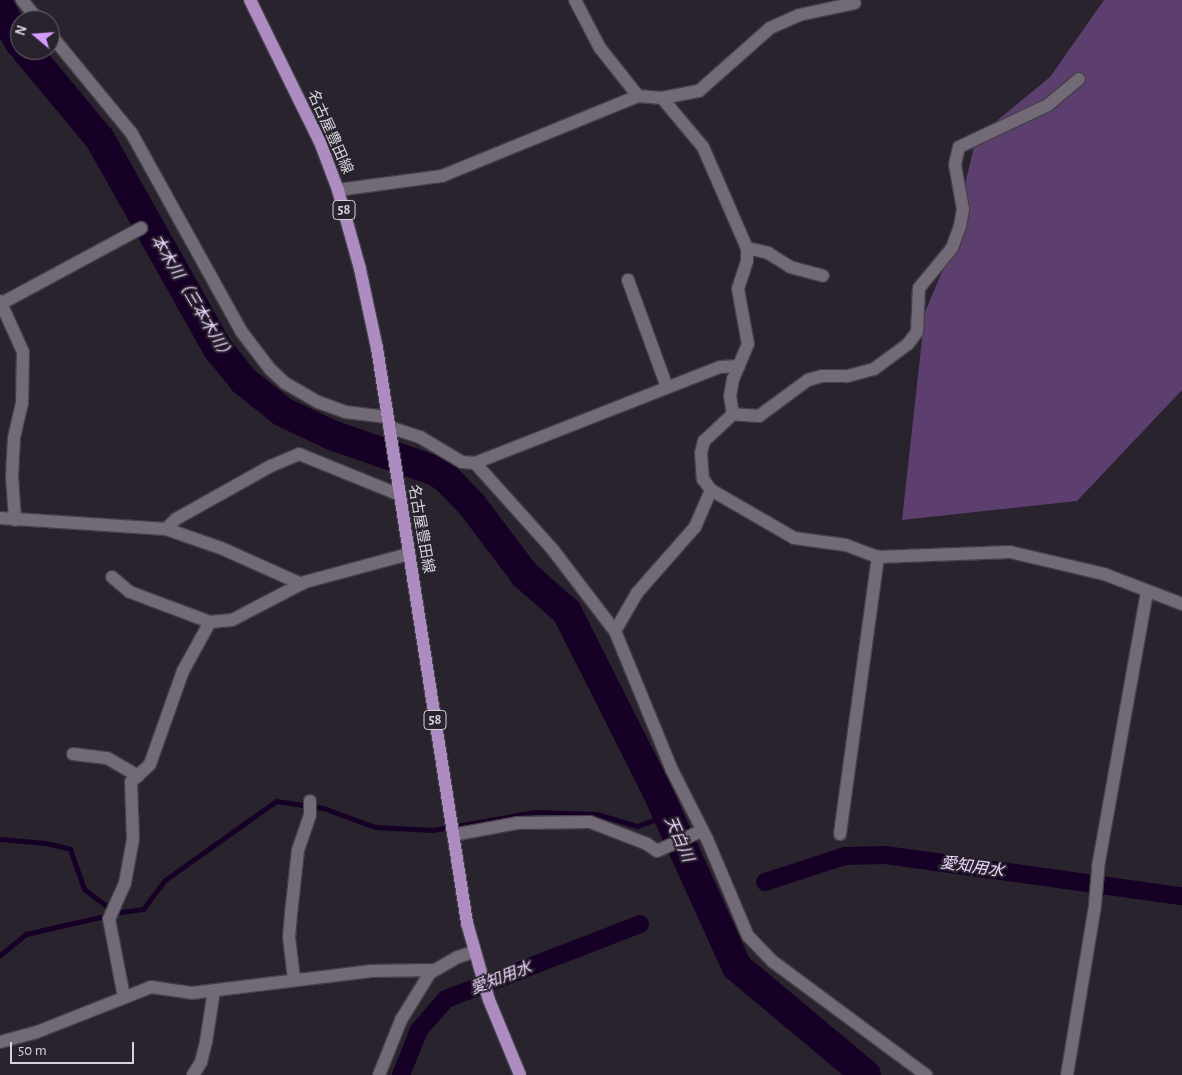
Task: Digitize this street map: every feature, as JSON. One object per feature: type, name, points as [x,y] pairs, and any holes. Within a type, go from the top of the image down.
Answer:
[{"type":"main road","name":"名古屋豊田線","points":[[250,0],[320,142],[338,190],[371,322],[474,957],[489,1000],[520,1075]]},
{"type":"street","points":[[22,0],[30,10]]},
{"type":"street","points":[[575,0],[600,48],[638,96]]},
{"type":"street","points":[[338,190],[442,176],[638,96],[662,98],[699,92],[756,38],[782,21],[855,3]]},
{"type":"street","points":[[60,46],[132,134],[241,331],[270,369],[285,383],[318,402],[420,437],[462,462],[475,463],[720,367],[739,366]]},
{"type":"street","points":[[1079,79],[1048,105],[959,147],[955,165],[963,209],[960,226],[952,248],[919,288],[917,332],[908,344],[874,369],[848,376],[822,376],[808,380],[759,416],[733,414],[711,432],[703,447],[703,478],[711,490],[794,538],[846,545],[878,557],[1010,552],[1104,574],[1182,604]]},
{"type":"street","points":[[662,98],[703,147],[747,248],[747,261],[738,289],[748,344],[730,396],[733,414]]},
{"type":"street","points":[[15,520],[12,476],[14,438],[22,403],[23,352],[1,302],[141,228]]},
{"type":"street","points":[[747,248],[768,253],[790,267],[823,276]]},
{"type":"street","points":[[628,280],[667,387]]},
{"type":"street","points":[[166,529],[185,515],[299,454],[400,495]]},
{"type":"street","points":[[475,463],[553,550],[615,631],[748,936],[764,953],[926,1075]]},
{"type":"street","points":[[615,631],[637,593],[695,527],[711,490]]},
{"type":"street","points":[[0,518],[166,529],[221,548],[300,584]]},
{"type":"street","points":[[112,577],[130,592],[210,622],[232,620],[300,584],[409,554]]},
{"type":"street","points":[[840,834],[878,557]]},
{"type":"street","points":[[1066,1075],[1095,905],[1098,867],[1147,592]]},
{"type":"street","points":[[124,997],[112,914],[129,862],[133,839],[131,782],[150,764],[183,671],[210,622]]},
{"type":"street","points":[[74,754],[107,758],[138,776]]},
{"type":"street","points":[[294,979],[289,937],[298,850],[310,815],[310,801]]},
{"type":"street","points":[[453,835],[517,823],[590,822],[647,844],[657,851],[701,831]]},
{"type":"street","points":[[430,973],[474,957]]},
{"type":"street","points":[[0,1042],[55,1025],[151,987],[192,993],[264,986],[294,979],[370,971],[433,970],[401,1020],[379,1075]]},
{"type":"street","points":[[193,1075],[201,1062],[206,1042],[214,991]]},
{"type":"shaded area","points":[[1104,0],[1182,0],[1182,390],[1077,501],[902,520],[925,312],[947,260],[976,138],[1050,77]]},
{"type":"waterway","name":"本木川（三本木川）","points":[[0,8],[10,26]]},
{"type":"waterway","name":"本木川（三本木川）","points":[[34,60],[100,139],[218,349],[244,381],[283,412],[334,436],[436,471],[447,479],[472,505],[525,575],[567,612],[657,791],[737,967],[866,1075]]},
{"type":"waterway","name":"天白川","points":[[0,839],[46,843],[70,849],[84,889],[109,908],[121,912],[143,909],[165,880],[276,801],[323,808],[375,827],[433,830],[535,812],[597,814],[637,826],[667,815]]},
{"type":"waterway","name":"愛知用水","points":[[765,882],[845,856],[885,855],[1182,896]]},
{"type":"waterway","points":[[0,955],[26,934],[109,915]]},
{"type":"waterway","name":"愛知用水","points":[[401,1075],[419,1030],[446,999],[640,924]]}]
